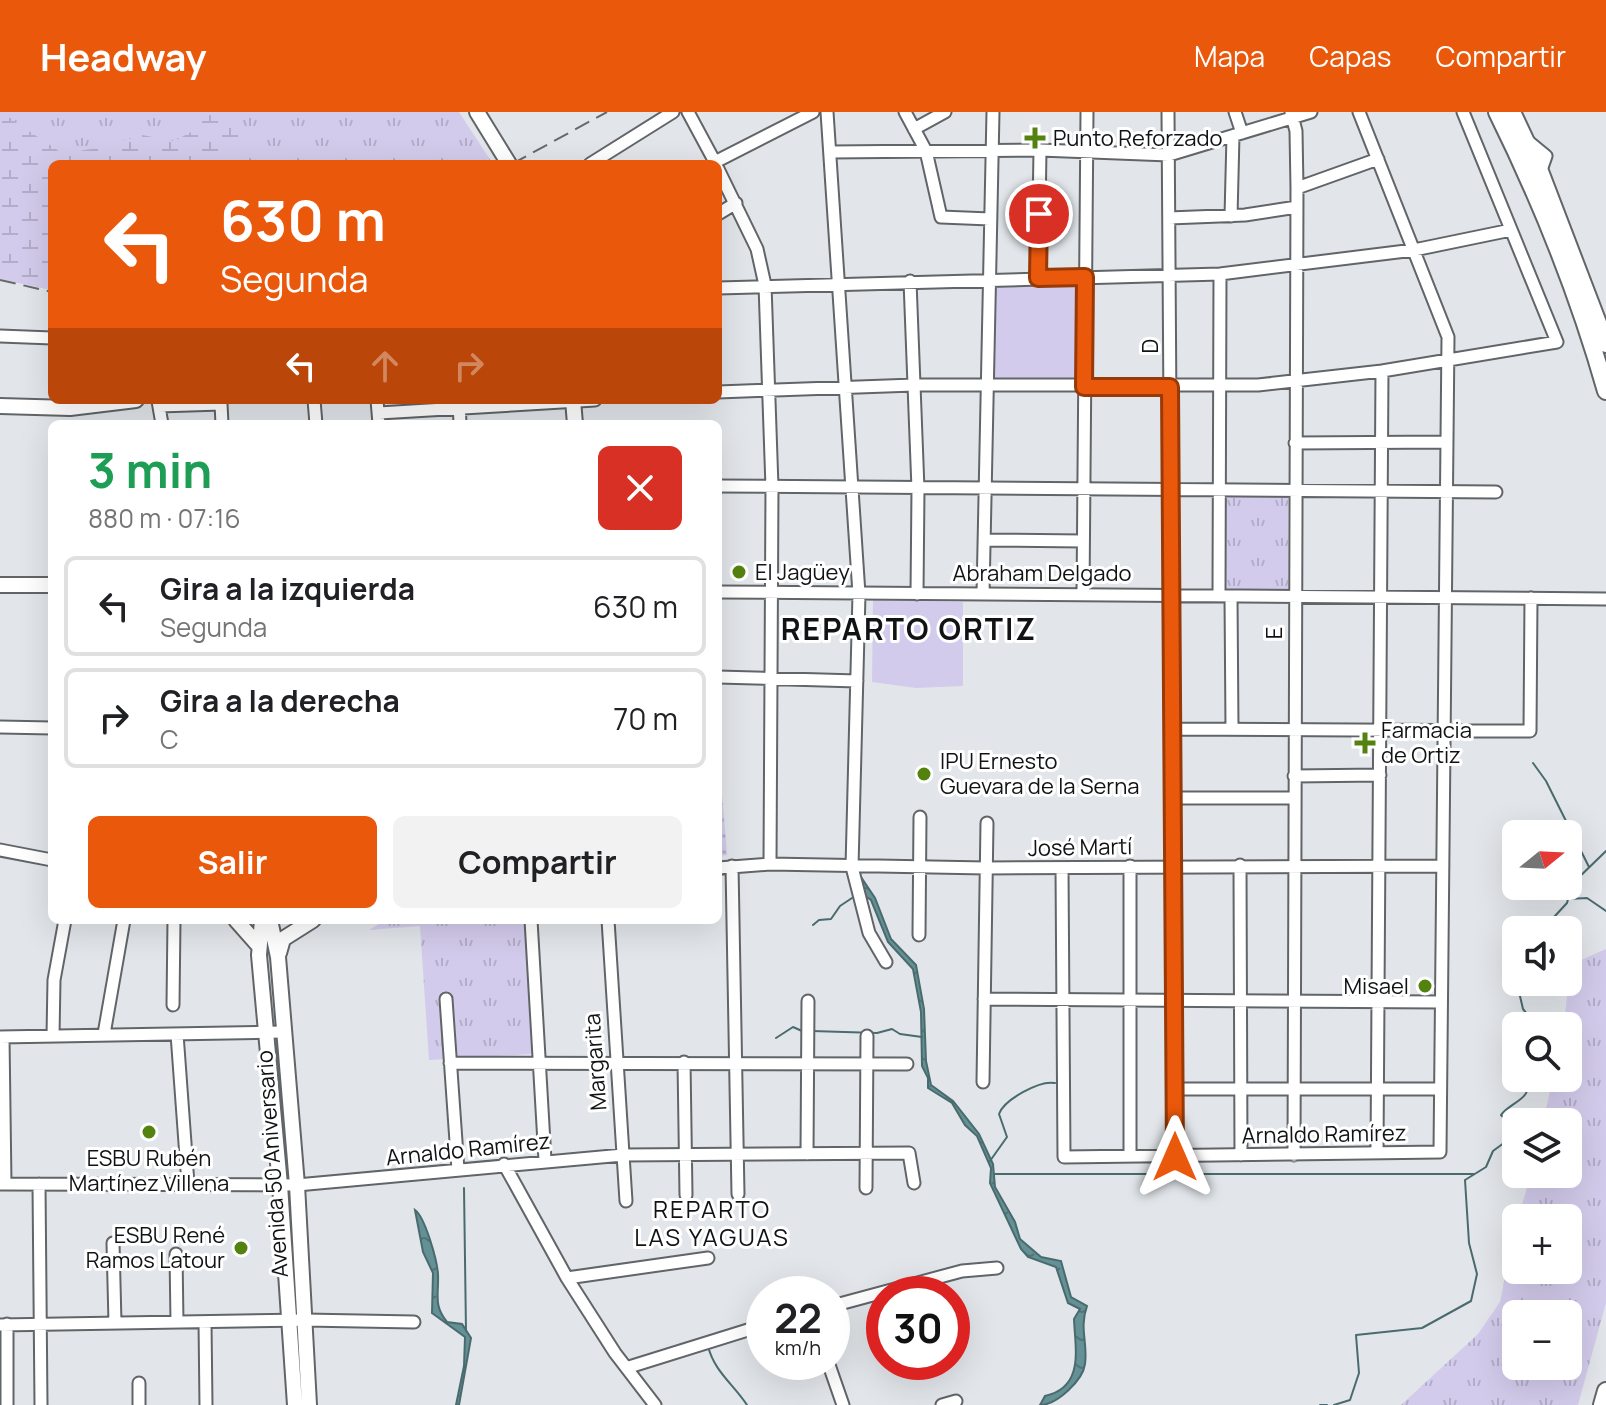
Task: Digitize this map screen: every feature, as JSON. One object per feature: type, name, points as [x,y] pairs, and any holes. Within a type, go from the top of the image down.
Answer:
[{"type":"highway","points":[[1497,112],[1517,138],[1606,344]]},
{"type":"highway","points":[[1512,112],[1517,138]]},
{"type":"highway","points":[[1536,180],[1590,335],[1606,391]]},
{"type":"highway","points":[[1602,1405],[1606,1391]]},
{"type":"main road","points":[[477,112],[507,160]]},
{"type":"main road","points":[[0,406],[70,404]]},
{"type":"main road","points":[[0,585],[48,585]]},
{"type":"main road","points":[[240,924],[259,946]]},
{"type":"main road","name":"Avenida 50 Aniversario","points":[[262,924],[259,946],[280,1185],[309,1405]]},
{"type":"main road","name":"Avenida 50 Aniversario","points":[[271,924],[278,957],[297,1185],[295,1405]]},
{"type":"main road","points":[[278,957],[283,939],[307,924]]},
{"type":"street","points":[[596,160],[673,112]]},
{"type":"street","points":[[688,112],[713,160]]},
{"type":"street","points":[[722,162],[813,112]]},
{"type":"street","points":[[827,112],[859,594],[852,867],[869,933],[886,962]]},
{"type":"street","points":[[905,112],[926,151],[941,217],[990,219]]},
{"type":"street","points":[[914,129],[945,112]]},
{"type":"street","points":[[983,594],[993,112]]},
{"type":"street","points":[[1083,595],[1087,112]]},
{"type":"street","name":"D","points":[[1168,112],[1175,1157]]},
{"type":"street","points":[[1231,216],[1238,134],[1235,112]]},
{"type":"street","points":[[831,152],[1040,150],[1169,155],[1292,115],[1311,112]]},
{"type":"street","points":[[1174,1089],[1440,1089],[1444,491],[1452,360],[1448,337],[1359,112]]},
{"type":"street","points":[[722,392],[987,384],[1219,387],[1382,371],[1557,342],[1463,112]]},
{"type":"street","name":"E","points":[[1292,115],[1297,188],[1294,1155]]},
{"type":"street","points":[[1517,138],[1546,156],[1536,180]]},
{"type":"street","points":[[1038,278],[1040,150]]},
{"type":"street","points":[[1297,188],[1378,159]]},
{"type":"street","points":[[722,176],[757,249],[765,285],[772,487],[770,864]]},
{"type":"street","points":[[722,212],[736,203]]},
{"type":"street","points":[[1169,218],[1231,216],[1297,207]]},
{"type":"street","points":[[722,288],[840,282],[1220,274],[1414,250],[1511,230]]},
{"type":"street","points":[[1220,274],[1219,491],[1232,729]]},
{"type":"street","points":[[910,281],[918,489],[917,594]]},
{"type":"street","points":[[0,336],[48,338]]},
{"type":"street","points":[[1377,1153],[1382,371]]},
{"type":"street","points":[[379,418],[459,404]]},
{"type":"street","points":[[1295,443],[1446,442]]},
{"type":"street","points":[[722,486],[1496,492]]},
{"type":"street","points":[[984,540],[1083,541]]},
{"type":"street","name":"Abraham Delgado","points":[[722,592],[1606,599]]},
{"type":"street","points":[[1172,729],[1530,731],[1531,598]]},
{"type":"street","points":[[722,677],[857,681]]},
{"type":"street","points":[[0,727],[48,728]]},
{"type":"street","points":[[1294,776],[1380,775]]},
{"type":"street","points":[[1172,798],[1294,798]]},
{"type":"street","points":[[919,935],[920,817]]},
{"type":"street","points":[[983,1082],[987,823]]},
{"type":"street","points":[[0,850],[48,859]]},
{"type":"street","name":"José Martí","points":[[722,867],[770,864],[986,868],[1443,866]]},
{"type":"street","points":[[1240,865],[1241,1155]]},
{"type":"street","points":[[732,866],[738,1194]]},
{"type":"street","points":[[1130,866],[1130,1156]]},
{"type":"street","points":[[1062,868],[1063,1000]]},
{"type":"street","points":[[53,1036],[54,980],[64,924]]},
{"type":"street","points":[[104,1034],[123,924]]},
{"type":"street","points":[[173,1005],[174,924]]},
{"type":"street","points":[[531,924],[545,1160]]},
{"type":"street","name":"Margarita","points":[[608,924],[626,1201]]},
{"type":"street","points":[[446,999],[458,1170]]},
{"type":"street","points":[[984,999],[1441,1002]]},
{"type":"street","name":"Arnaldo Ramírez","points":[[1063,1000],[1064,1157],[1440,1152],[1440,1089]]},
{"type":"street","points":[[807,1154],[808,1001]]},
{"type":"street","points":[[3,1184],[2,1037],[284,1032]]},
{"type":"street","points":[[177,1034],[188,1184]]},
{"type":"street","points":[[866,1188],[867,1036]]},
{"type":"street","points":[[684,1062],[686,1195]]},
{"type":"street","points":[[450,1063],[907,1064]]},
{"type":"street","name":"Arnaldo Ramírez","points":[[3,1184],[297,1185],[623,1155],[909,1153],[914,1183]]},
{"type":"street","points":[[504,1164],[567,1278],[615,1353],[629,1367],[655,1405]]},
{"type":"street","points":[[39,1184],[41,1405]]},
{"type":"street","points":[[113,1243],[115,1323]]},
{"type":"street","points":[[176,1254],[177,1322]]},
{"type":"street","points":[[567,1278],[708,1258]]},
{"type":"street","points":[[850,1301],[962,1271],[997,1268]]},
{"type":"street","points":[[7,1405],[4,1324],[298,1320],[414,1322]]},
{"type":"street","points":[[205,1322],[206,1405]]},
{"type":"street","points":[[629,1367],[746,1331]]},
{"type":"street","points":[[834,1380],[843,1405]]},
{"type":"street","points":[[139,1383],[139,1405]]},
{"type":"street","points":[[942,1405],[956,1401]]},
{"type":"green space","points":[[0,112],[459,112],[490,160],[48,160],[48,289],[0,279]]},
{"type":"green space","points":[[0,112],[62,153],[99,148],[142,135],[174,141],[191,132],[194,114],[212,116],[241,129],[235,148],[216,160],[48,160],[48,289],[0,279]]},
{"type":"green space","points":[[994,282],[1082,284],[1080,383],[993,381]]},
{"type":"green space","points":[[1225,497],[1288,497],[1288,590],[1225,590]]},
{"type":"green space","points":[[873,600],[963,602],[963,686],[916,688],[872,682]]},
{"type":"green space","points":[[722,794],[727,855],[722,856]]},
{"type":"green space","points":[[379,924],[524,924],[533,1054],[429,1060],[420,926],[369,930]]},
{"type":"green space","points":[[1606,949],[1606,1303],[1578,1405],[1401,1405],[1478,1334],[1500,1302],[1504,1284],[1582,1284],[1582,1204],[1522,1204],[1527,1188],[1582,1188],[1582,1108],[1546,1108],[1550,1092],[1582,1092],[1582,1012],[1565,1012],[1567,996],[1582,996],[1582,960]]},
{"type":"green space","points":[[277,1043],[285,1132],[281,1132],[272,1044]]},
{"type":"water","points":[[861,877],[875,898],[891,939],[916,965],[924,1009],[926,1061],[931,1085],[953,1101],[979,1134],[993,1164],[995,1187],[1015,1222],[1020,1239],[1041,1257],[1061,1261],[1071,1297],[1087,1306],[1083,1370],[1068,1390],[1047,1404],[1040,1405],[1045,1396],[1067,1384],[1072,1375],[1076,1354],[1074,1319],[1080,1309],[1068,1303],[1056,1267],[1028,1257],[1021,1249],[990,1183],[991,1168],[977,1136],[965,1125],[952,1103],[928,1088],[928,1078],[922,1066],[921,1012],[913,969],[888,942],[871,900],[865,896]]},
{"type":"water","points":[[415,1210],[426,1230],[435,1259],[440,1310],[447,1322],[462,1324],[471,1338],[459,1405],[456,1405],[464,1366],[465,1337],[432,1313],[433,1273],[423,1252]]},
{"type":"waterway","points":[[1533,763],[1546,781],[1589,867]]},
{"type":"waterway","points":[[1555,916],[1567,903],[1572,884],[1606,851]]},
{"type":"waterway","points":[[813,925],[819,920],[831,919],[840,906],[855,896]]},
{"type":"waterway","points":[[1582,898],[1587,898],[1606,911]]},
{"type":"waterway","points":[[1520,996],[1525,1012]]},
{"type":"waterway","points":[[776,1038],[793,1027],[802,1031]]},
{"type":"waterway","points":[[812,1031],[877,1033],[892,1029],[900,1034],[922,1037]]},
{"type":"waterway","points":[[990,1161],[1007,1137],[999,1114],[1002,1109],[1032,1088],[1055,1083]]},
{"type":"waterway","points":[[1334,1405],[1350,1400],[1359,1373],[1356,1335],[1422,1328],[1471,1301],[1477,1274],[1469,1243],[1465,1180],[1486,1167],[1493,1151],[1512,1137],[1511,1126],[1501,1115],[1526,1092]]},
{"type":"waterway","points":[[995,1174],[1474,1174]]},
{"type":"waterway","points":[[464,1188],[466,1331]]},
{"type":"waterway","points":[[708,1346],[719,1370],[747,1405]]},
{"type":"waterway","points":[[1320,1405],[1327,1405]]},
{"type":"railway","points":[[519,160],[607,112]]},
{"type":"railway","points":[[0,280],[48,291]]},
{"type":"place","name":"Punto Reforzado","points":[[1035,138]]},
{"type":"place","name":"El Jagüey","points":[[739,572]]},
{"type":"place","name":"Farmacia de Ortiz","points":[[1365,743]]},
{"type":"place","name":"IPU Ernesto Guevara de la Serna","points":[[924,774]]},
{"type":"place","name":"Misael","points":[[1425,986]]},
{"type":"place","name":"ESBU Rubén Martínez Villena","points":[[149,1132]]},
{"type":"place","name":"ESBU René Ramos Latour","points":[[241,1248]]},
{"type":"district","name":"REPARTO ORTIZ","points":[[909,630]]},
{"type":"district","name":"REPARTO LAS YAGUAS","points":[[712,1224]]},
{"type":"route","points":[[1039,214],[1038,278],[1085,277],[1084,387],[1170,387],[1175,1157]]}]
